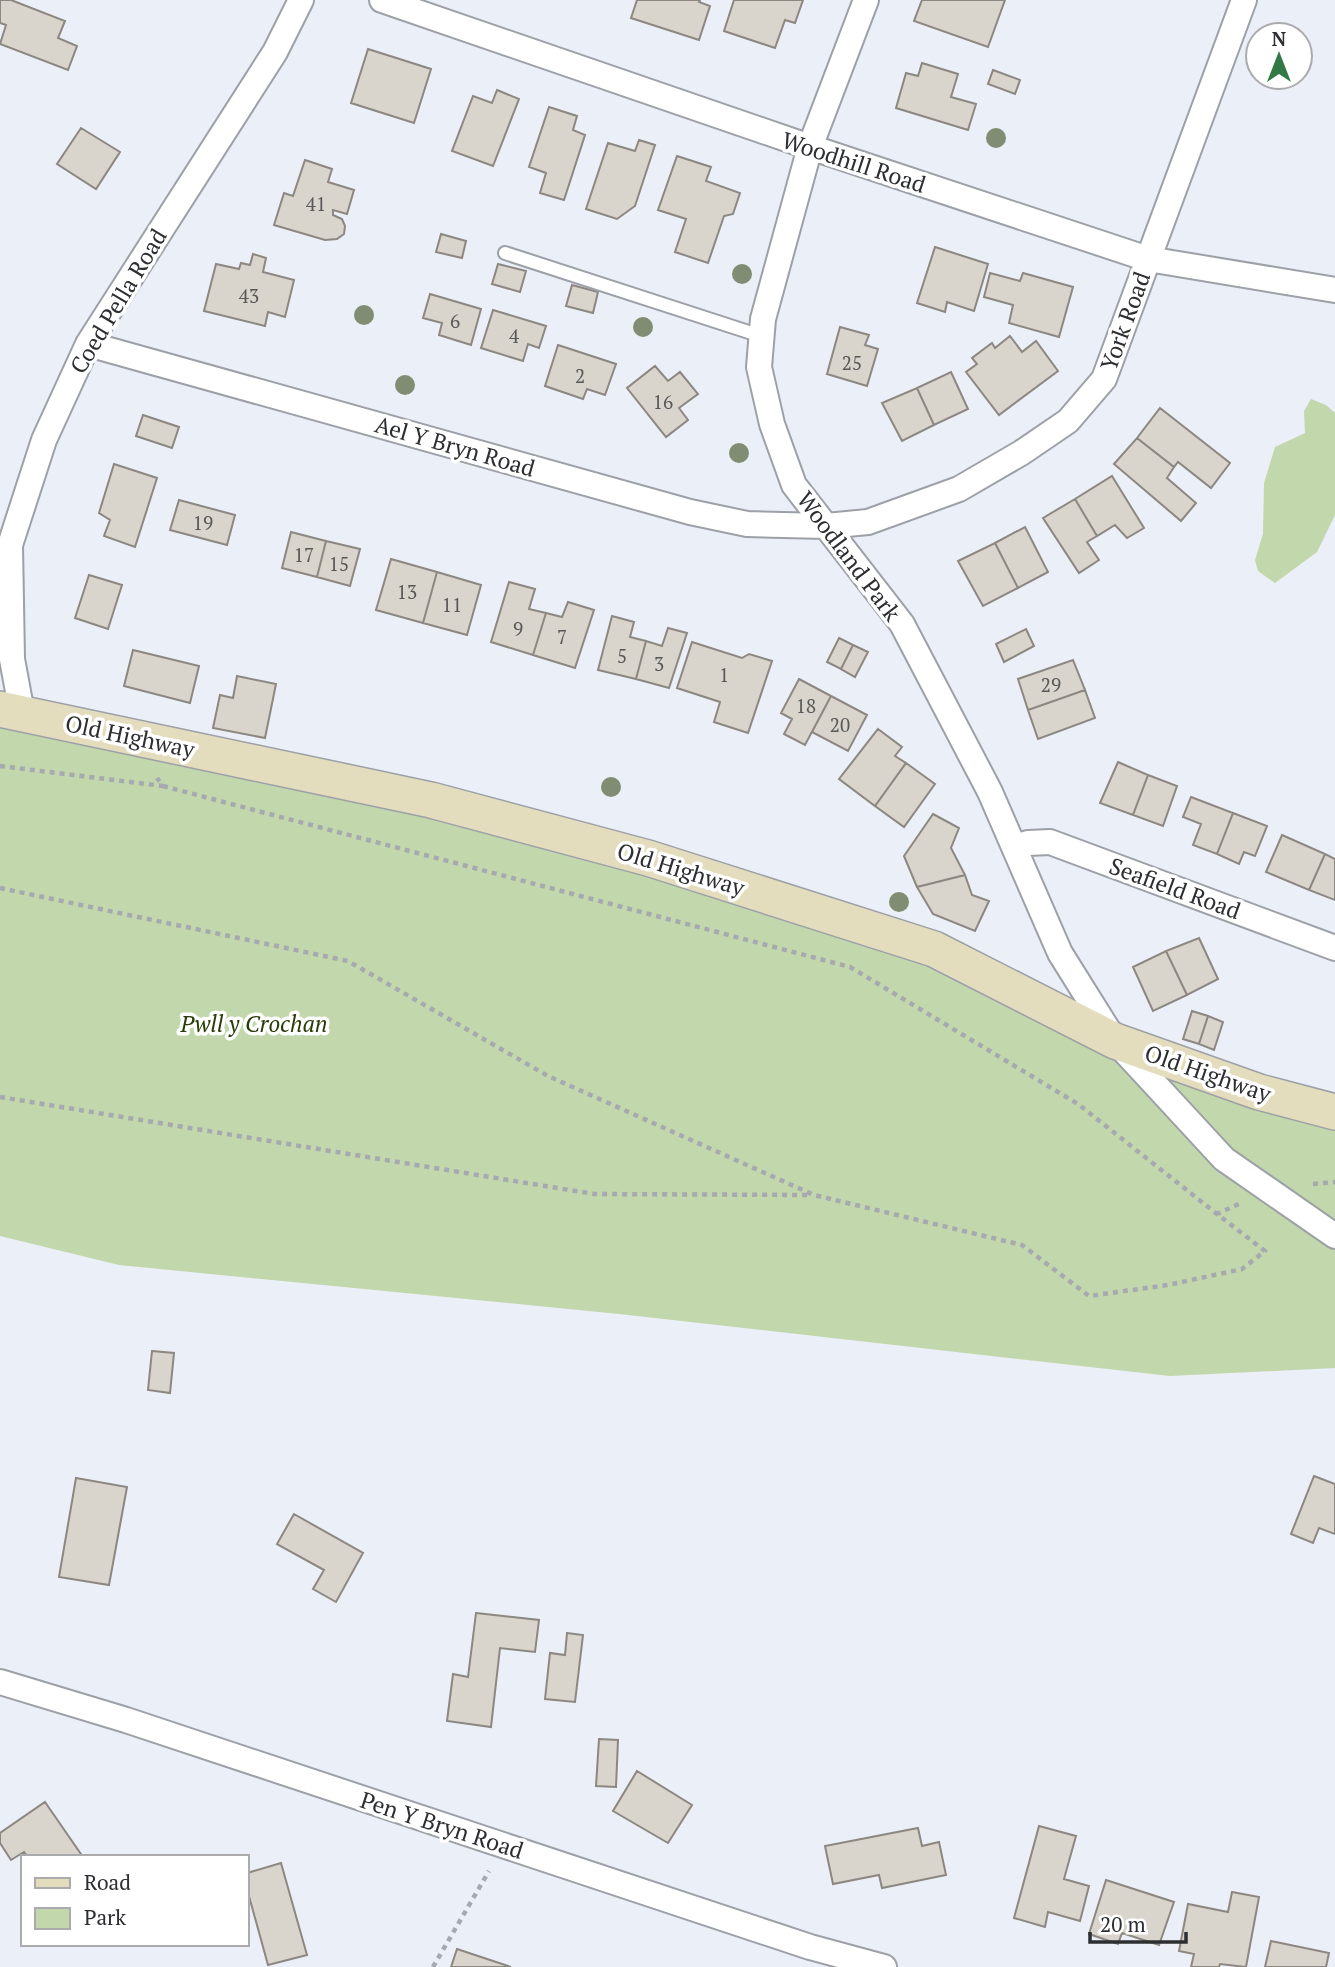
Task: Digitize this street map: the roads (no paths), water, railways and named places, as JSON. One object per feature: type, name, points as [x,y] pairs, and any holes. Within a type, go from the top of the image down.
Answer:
[{"type":"street","name":"Coed Pella Road","points":[[11,711],[9,545],[44,440],[88,344],[275,52],[301,0]]},
{"type":"street","name":"Woodhill Road","points":[[382,0],[810,147],[1148,259],[1335,290]]},
{"type":"street","name":"Woodland Park","points":[[866,0],[810,147],[763,319],[760,367],[772,425],[794,485],[901,624],[990,792],[1060,953],[1115,1041]]},
{"type":"street","name":"York Road","points":[[827,526],[867,522],[959,489],[1021,453],[1068,421],[1104,379],[1244,0]]},
{"type":"street","name":"Ael Y Bryn Road","points":[[88,344],[690,512],[747,524],[827,526]]},
{"type":"street","name":"Old Highway","points":[[11,711],[431,800],[648,858],[934,949],[1115,1041],[1259,1092],[1335,1112]]},
{"type":"street","name":"Seafield Road","points":[[1014,847],[1050,842],[1335,948]]},
{"type":"street","points":[[1115,1041],[1224,1159],[1335,1236]]},
{"type":"street","name":"Pen Y Bryn Road","points":[[0,1682],[126,1720],[810,1947],[884,1967]]},
{"type":"lane","points":[[505,253],[761,336]]},
{"type":"park label","name":"Pwll y Crochan","points":[[254,1023]]}]
